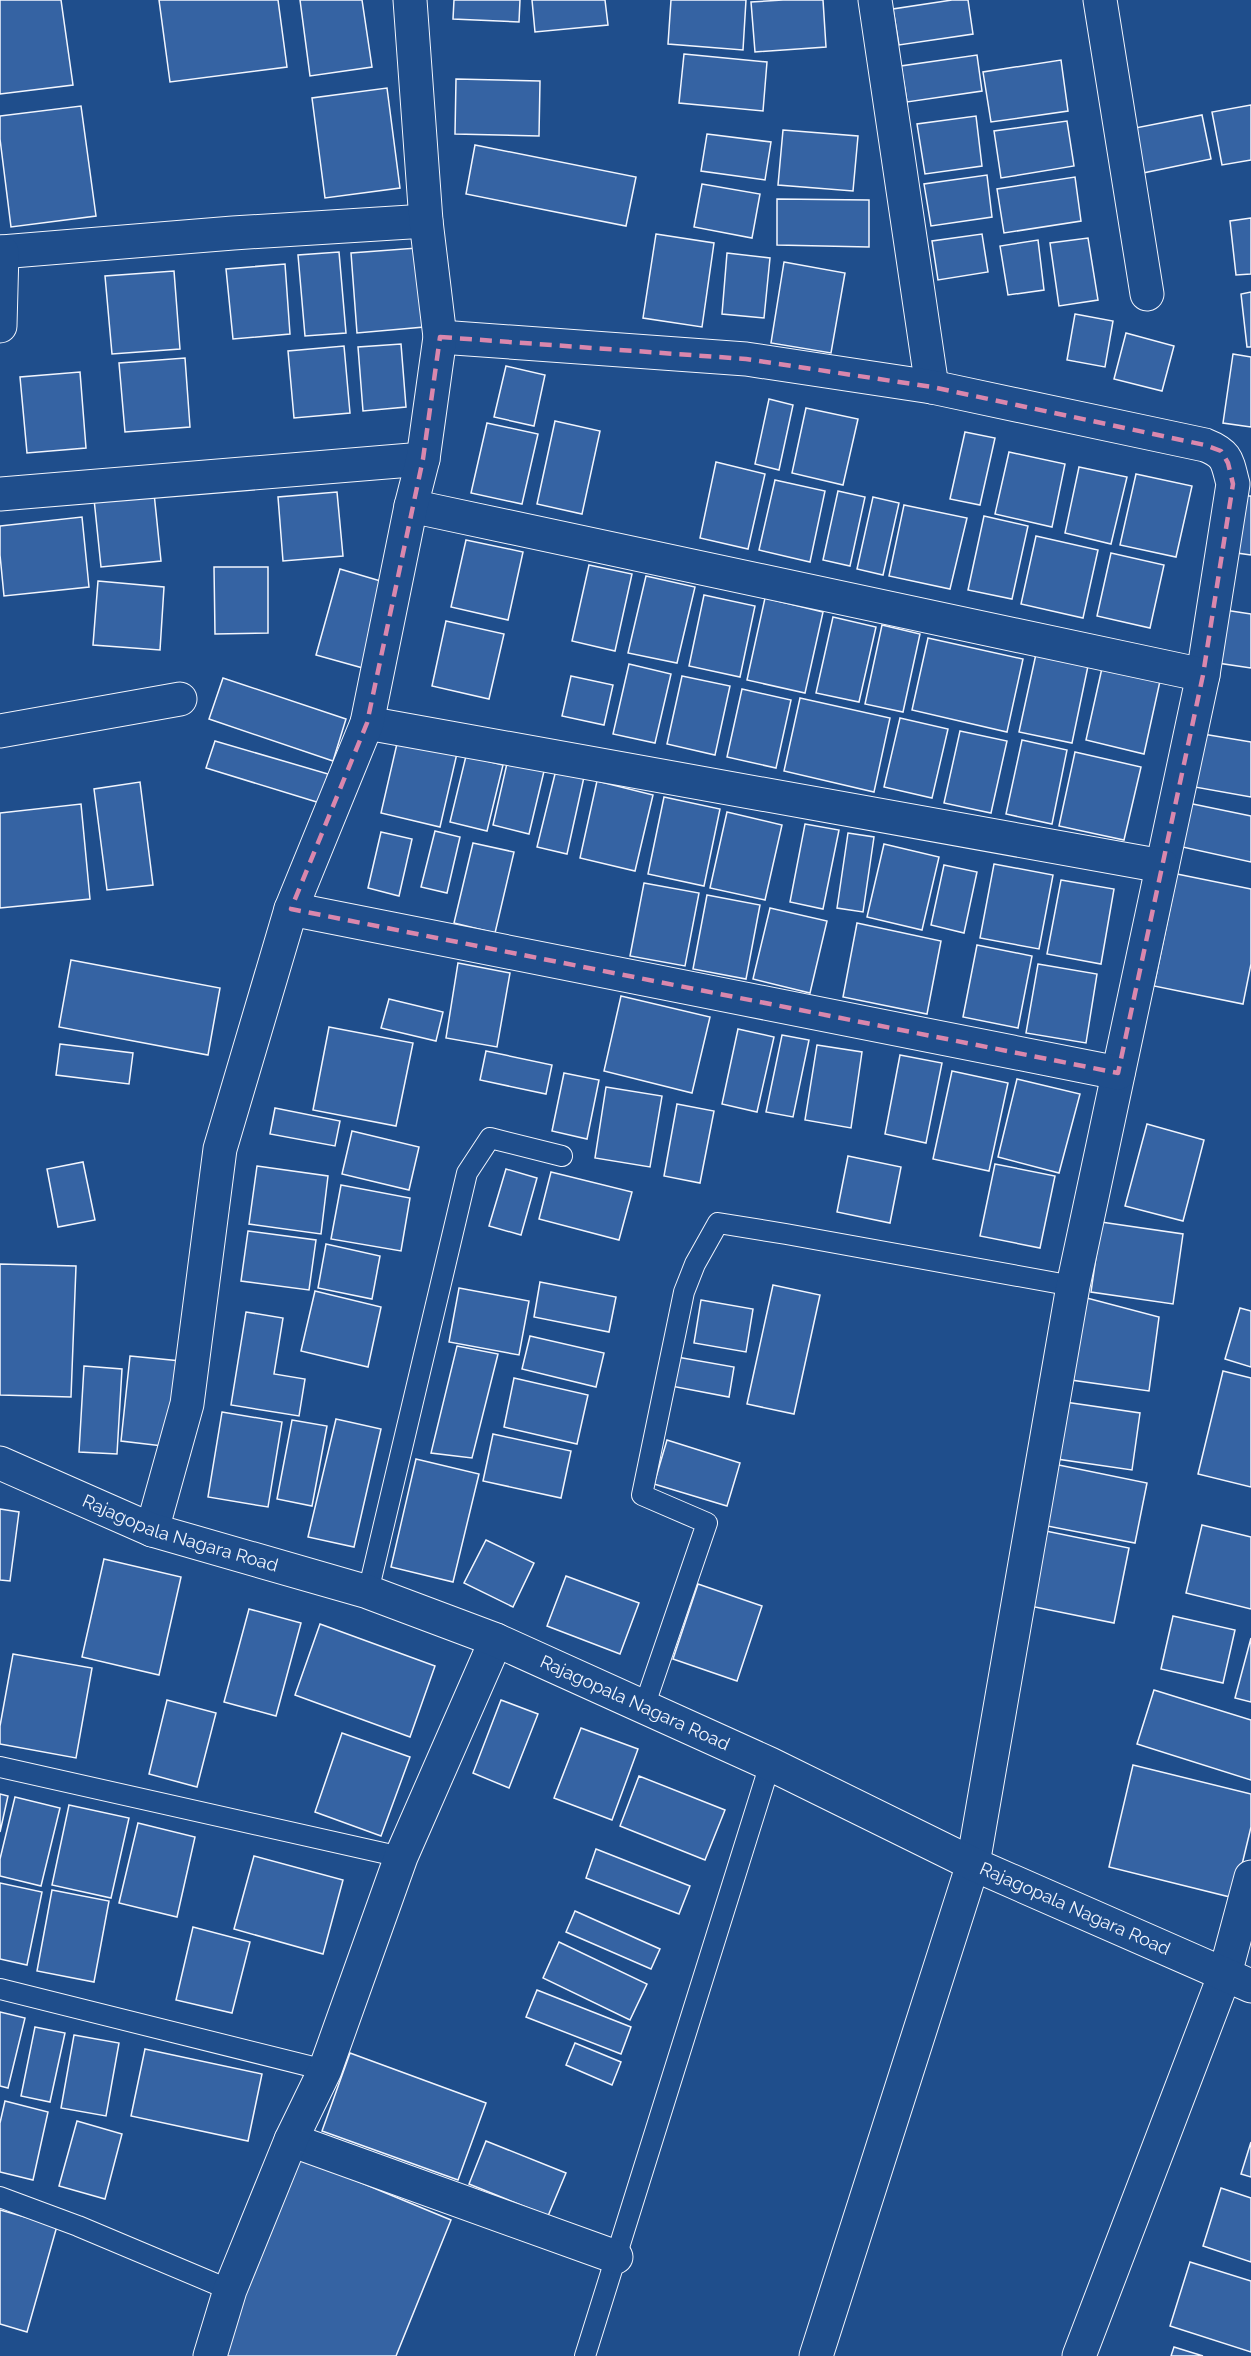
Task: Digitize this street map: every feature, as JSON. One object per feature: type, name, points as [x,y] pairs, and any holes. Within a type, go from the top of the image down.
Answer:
[{"type":"street","points":[[152,1530],[187,1404],[220,1149],[291,909],[367,723],[411,506],[423,459],[440,337],[426,221],[410,0]]},
{"type":"street","points":[[875,0],[932,387]]},
{"type":"street","points":[[1100,0],[1146,294]]},
{"type":"street","points":[[0,326],[1,252],[233,232],[426,221]]},
{"type":"street","points":[[440,337],[746,359],[932,387],[1221,451],[1228,463],[1233,484],[1203,675],[1072,1286],[973,1864],[816,2356]]},
{"type":"street","points":[[0,494],[423,459]]},
{"type":"street","points":[[411,506],[1203,675]]},
{"type":"street","points":[[0,731],[180,699]]},
{"type":"street","points":[[367,723],[1162,866]]},
{"type":"street","points":[[291,909],[1118,1073]]},
{"type":"street","name":"Rajagopala Nagara Road","points":[[0,1463],[152,1530],[368,1592],[496,1640],[770,1764],[973,1864],[1238,1980]]},
{"type":"street","points":[[210,2356],[230,2290],[291,2140],[325,2070],[402,1857],[496,1640]]},
{"type":"street","points":[[1079,2356],[1238,1980],[1251,1876]]},
{"type":"street","points":[[291,2140],[616,2257]]},
{"type":"lane","points":[[368,1592],[467,1173],[490,1138],[562,1156]]},
{"type":"lane","points":[[645,1707],[707,1523],[642,1495],[684,1292],[695,1264],[718,1223],[1072,1286]]},
{"type":"lane","points":[[585,2356],[770,1764]]},
{"type":"lane","points":[[0,1767],[402,1857]]},
{"type":"lane","points":[[0,1989],[325,2070]]},
{"type":"lane","points":[[0,2197],[78,2226],[230,2290]]},
{"type":"highlighted area","points":[[440,337],[746,359],[932,387],[1205,445],[1221,451],[1228,463],[1233,484],[1203,675],[1118,1073],[291,909],[367,723],[423,459]]},
{"type":"building","points":[[0,0],[61,0],[73,85],[0,94]]},
{"type":"building","points":[[159,0],[278,0],[287,67],[170,82]]},
{"type":"building","points":[[300,0],[362,0],[372,67],[310,76]]},
{"type":"building","points":[[454,0],[520,0],[519,22],[453,19]]},
{"type":"building","points":[[532,0],[605,0],[608,25],[535,32]]},
{"type":"building","points":[[671,0],[746,0],[743,50],[668,44]]},
{"type":"building","points":[[823,0],[826,47],[755,52],[751,2]]},
{"type":"building","points":[[952,0],[968,0],[973,34],[899,45],[893,9]]},
{"type":"building","points":[[684,54],[767,62],[763,111],[679,103]]},
{"type":"building","points":[[977,55],[982,91],[907,102],[901,66]]},
{"type":"building","points":[[1061,60],[1068,111],[991,122],[983,72]]},
{"type":"building","points":[[456,79],[540,81],[539,136],[455,134]]},
{"type":"building","points":[[387,88],[400,188],[325,198],[312,98]]},
{"type":"building","points":[[1251,105],[1251,160],[1222,165],[1212,112]]},
{"type":"building","points":[[81,106],[96,216],[11,227],[0,139],[0,116]]},
{"type":"building","points":[[1202,115],[1211,159],[1138,174],[1130,129]]},
{"type":"building","points":[[976,116],[982,166],[925,174],[917,124]]},
{"type":"building","points":[[1067,121],[1074,166],[1001,178],[994,131]]},
{"type":"building","points":[[783,130],[858,136],[853,191],[778,185]]},
{"type":"building","points":[[707,134],[771,142],[765,180],[701,171]]},
{"type":"building","points":[[475,145],[636,177],[626,226],[466,194]]},
{"type":"building","points":[[987,175],[992,217],[931,226],[924,184]]},
{"type":"building","points":[[1075,177],[1081,221],[1004,233],[997,189]]},
{"type":"building","points":[[702,184],[760,194],[752,238],[694,227]]},
{"type":"building","points":[[777,199],[869,200],[869,247],[777,245]]},
{"type":"building","points":[[1251,218],[1251,274],[1236,275],[1230,221]]},
{"type":"building","points":[[656,234],[714,243],[702,327],[643,318]]},
{"type":"building","points":[[982,234],[988,272],[938,280],[932,241]]},
{"type":"building","points":[[1088,238],[1098,300],[1059,306],[1050,243]]},
{"type":"building","points":[[1038,240],[1044,290],[1008,295],[1000,246]]},
{"type":"building","points":[[417,248],[424,327],[357,333],[351,253]]},
{"type":"building","points":[[339,252],[346,333],[305,336],[298,255]]},
{"type":"building","points":[[727,253],[770,258],[764,318],[722,314]]},
{"type":"building","points":[[784,262],[845,273],[831,353],[771,343]]},
{"type":"building","points":[[285,264],[290,334],[233,339],[226,269]]},
{"type":"building","points":[[174,271],[180,349],[112,354],[105,276]]},
{"type":"building","points":[[1251,292],[1251,347],[1247,347],[1241,294]]},
{"type":"building","points":[[1075,314],[1113,321],[1105,367],[1067,360]]},
{"type":"building","points":[[1126,333],[1174,346],[1162,391],[1114,379]]},
{"type":"building","points":[[401,344],[406,407],[363,411],[358,347]]},
{"type":"building","points":[[344,346],[350,413],[294,418],[288,351]]},
{"type":"building","points":[[1233,354],[1251,357],[1251,427],[1223,423]]},
{"type":"building","points":[[185,358],[190,427],[125,432],[119,363]]},
{"type":"building","points":[[506,366],[545,375],[534,426],[494,417]]},
{"type":"building","points":[[80,372],[86,448],[27,453],[20,377]]},
{"type":"building","points":[[769,399],[793,405],[779,470],[755,464]]},
{"type":"building","points":[[806,408],[858,419],[843,485],[792,473]]},
{"type":"building","points":[[555,421],[600,431],[582,514],[537,504]]},
{"type":"building","points":[[487,423],[538,434],[522,504],[471,493]]},
{"type":"building","points":[[965,432],[995,438],[980,505],[950,499]]},
{"type":"building","points":[[1009,452],[1065,464],[1052,527],[995,514]]},
{"type":"building","points":[[716,462],[765,474],[748,549],[700,538]]},
{"type":"building","points":[[1079,467],[1127,477],[1111,544],[1065,533]]},
{"type":"building","points":[[1136,474],[1192,486],[1176,557],[1120,545]]},
{"type":"building","points":[[775,480],[825,491],[810,562],[759,550]]},
{"type":"building","points":[[838,491],[865,497],[850,566],[823,560]]},
{"type":"building","points":[[337,492],[343,556],[283,561],[278,497]]},
{"type":"building","points":[[154,493],[161,561],[101,567],[94,499]]},
{"type":"building","points":[[1245,496],[1251,496],[1251,555],[1237,553]]},
{"type":"building","points":[[873,497],[899,503],[883,575],[857,569]]},
{"type":"building","points":[[904,505],[967,518],[950,589],[889,576]]},
{"type":"building","points":[[984,516],[1028,526],[1012,599],[968,590]]},
{"type":"building","points":[[82,517],[89,587],[4,596],[0,526]]},
{"type":"building","points":[[1036,536],[1098,550],[1083,618],[1021,604]]},
{"type":"building","points":[[466,540],[523,552],[508,620],[451,607]]},
{"type":"building","points":[[1111,553],[1164,565],[1150,628],[1097,616]]},
{"type":"building","points":[[589,565],[632,574],[615,651],[572,641]]},
{"type":"building","points":[[214,567],[268,567],[268,633],[215,634]]},
{"type":"building","points":[[340,569],[394,585],[370,670],[316,655]]},
{"type":"building","points":[[646,576],[695,587],[677,663],[628,653]]},
{"type":"building","points":[[98,581],[164,587],[160,650],[93,645]]},
{"type":"building","points":[[704,595],[755,606],[740,677],[689,666]]},
{"type":"building","points":[[765,598],[823,612],[805,693],[747,680]]},
{"type":"building","points":[[1218,609],[1251,614],[1251,668],[1211,662]]},
{"type":"building","points":[[833,617],[876,627],[859,702],[816,693]]},
{"type":"building","points":[[446,621],[504,634],[489,699],[432,686]]},
{"type":"building","points":[[882,625],[920,634],[903,712],[865,704]]},
{"type":"building","points":[[928,638],[1023,659],[1007,732],[912,710]]},
{"type":"building","points":[[1036,654],[1088,666],[1072,743],[1019,732]]},
{"type":"building","points":[[629,664],[671,674],[655,743],[613,734]]},
{"type":"building","points":[[1102,668],[1160,681],[1144,754],[1086,740]]},
{"type":"building","points":[[571,676],[613,685],[604,725],[562,716]]},
{"type":"building","points":[[682,676],[730,686],[715,755],[667,744]]},
{"type":"building","points":[[223,678],[346,719],[333,761],[209,719]]},
{"type":"building","points":[[742,689],[791,700],[776,768],[727,757]]},
{"type":"building","points":[[800,698],[890,718],[874,792],[784,771]]},
{"type":"building","points":[[900,718],[948,729],[932,798],[884,787]]},
{"type":"building","points":[[960,731],[1007,741],[991,813],[944,803]]},
{"type":"building","points":[[1197,733],[1251,742],[1251,797],[1189,786]]},
{"type":"building","points":[[399,735],[458,749],[440,827],[381,813]]},
{"type":"building","points":[[1022,740],[1067,750],[1052,824],[1006,814]]},
{"type":"building","points":[[215,741],[328,774],[320,803],[206,768]]},
{"type":"building","points":[[1075,752],[1141,767],[1124,840],[1059,826]]},
{"type":"building","points":[[466,756],[503,765],[487,831],[450,822]]},
{"type":"building","points":[[508,759],[545,767],[529,834],[493,825]]},
{"type":"building","points":[[556,770],[584,777],[567,854],[537,847]]},
{"type":"building","points":[[597,781],[653,795],[635,871],[580,858]]},
{"type":"building","points":[[140,782],[153,885],[107,890],[94,789]]},
{"type":"building","points":[[664,797],[720,809],[704,886],[648,874]]},
{"type":"building","points":[[1188,803],[1251,816],[1251,862],[1178,846]]},
{"type":"building","points":[[81,804],[90,899],[0,908],[0,813]]},
{"type":"building","points":[[727,812],[782,825],[765,900],[710,888]]},
{"type":"building","points":[[805,824],[839,830],[823,909],[790,902]]},
{"type":"building","points":[[435,831],[460,837],[447,893],[421,887]]},
{"type":"building","points":[[381,832],[412,839],[399,896],[368,888]]},
{"type":"building","points":[[848,833],[874,837],[863,912],[837,908]]},
{"type":"building","points":[[473,843],[514,852],[495,933],[454,923]]},
{"type":"building","points":[[884,844],[939,857],[922,930],[867,917]]},
{"type":"building","points":[[994,864],[1053,875],[1039,949],[980,938]]},
{"type":"building","points":[[944,865],[977,872],[964,933],[931,925]]},
{"type":"building","points":[[1177,874],[1251,889],[1251,964],[1243,1004],[1154,986]]},
{"type":"building","points":[[1061,880],[1114,889],[1101,964],[1047,954]]},
{"type":"building","points":[[644,883],[699,893],[685,966],[630,956]]},
{"type":"building","points":[[707,895],[760,905],[746,979],[693,969]]},
{"type":"building","points":[[770,908],[827,921],[810,993],[753,979]]},
{"type":"building","points":[[857,923],[941,941],[927,1014],[843,997]]},
{"type":"building","points":[[977,945],[1032,956],[1018,1028],[963,1017]]},
{"type":"building","points":[[71,960],[220,988],[208,1055],[59,1027]]},
{"type":"building","points":[[458,963],[510,973],[497,1047],[446,1038]]},
{"type":"building","points":[[1038,964],[1097,974],[1086,1043],[1026,1033]]},
{"type":"building","points":[[621,996],[710,1017],[692,1093],[604,1071]]},
{"type":"building","points":[[389,999],[443,1012],[436,1041],[381,1028]]},
{"type":"building","points":[[329,1027],[413,1043],[396,1126],[313,1110]]},
{"type":"building","points":[[738,1029],[774,1037],[757,1112],[722,1104]]},
{"type":"building","points":[[782,1035],[809,1040],[793,1117],[766,1112]]},
{"type":"building","points":[[60,1044],[133,1053],[129,1084],[56,1075]]},
{"type":"building","points":[[817,1045],[862,1052],[851,1128],[805,1120]]},
{"type":"building","points":[[486,1051],[552,1065],[546,1094],[480,1080]]},
{"type":"building","points":[[900,1055],[942,1063],[926,1143],[885,1134]]},
{"type":"building","points":[[952,1071],[1008,1083],[989,1171],[933,1159]]},
{"type":"building","points":[[564,1073],[599,1080],[587,1139],[552,1131]]},
{"type":"building","points":[[1017,1079],[1080,1094],[1059,1173],[998,1157]]},
{"type":"building","points":[[606,1087],[662,1096],[650,1167],[595,1158]]},
{"type":"building","points":[[677,1104],[714,1111],[700,1183],[664,1176]]},
{"type":"building","points":[[275,1108],[340,1121],[335,1146],[270,1134]]},
{"type":"building","points":[[1147,1124],[1204,1140],[1183,1221],[1125,1206]]},
{"type":"building","points":[[352,1131],[419,1147],[409,1190],[342,1174]]},
{"type":"building","points":[[848,1156],[901,1167],[890,1223],[837,1212]]},
{"type":"building","points":[[83,1162],[95,1220],[58,1227],[47,1169]]},
{"type":"building","points":[[995,1164],[1055,1176],[1040,1248],[980,1236]]},
{"type":"building","points":[[257,1166],[328,1176],[321,1234],[249,1224]]},
{"type":"building","points":[[506,1169],[537,1178],[521,1235],[489,1226]]},
{"type":"building","points":[[551,1172],[632,1192],[619,1240],[539,1219]]},
{"type":"building","points":[[341,1185],[410,1198],[401,1251],[331,1239]]},
{"type":"building","points":[[1101,1222],[1183,1234],[1173,1304],[1091,1292]]},
{"type":"building","points":[[248,1231],[316,1240],[309,1290],[241,1281]]},
{"type":"building","points":[[326,1244],[380,1256],[372,1299],[318,1288]]},
{"type":"building","points":[[0,1264],[76,1266],[71,1397],[0,1395]]},
{"type":"building","points":[[540,1282],[616,1297],[609,1332],[534,1317]]},
{"type":"building","points":[[773,1285],[820,1295],[794,1414],[747,1404]]},
{"type":"building","points":[[459,1288],[529,1301],[519,1355],[449,1342]]},
{"type":"building","points":[[315,1291],[381,1307],[368,1367],[301,1351]]},
{"type":"building","points":[[1083,1297],[1159,1317],[1149,1391],[1064,1379]]},
{"type":"building","points":[[701,1300],[753,1309],[746,1352],[694,1343]]},
{"type":"building","points":[[1240,1308],[1251,1311],[1251,1367],[1225,1359]]},
{"type":"building","points":[[246,1312],[283,1318],[274,1374],[305,1379],[299,1416],[231,1405]]},
{"type":"building","points":[[530,1336],[604,1353],[596,1387],[522,1369]]},
{"type":"building","points":[[457,1346],[498,1354],[472,1458],[431,1453]]},
{"type":"building","points":[[130,1356],[181,1361],[171,1447],[121,1441]]},
{"type":"building","points":[[677,1357],[734,1367],[729,1397],[671,1386]]},
{"type":"building","points":[[84,1366],[122,1369],[117,1454],[79,1452]]},
{"type":"building","points":[[1223,1371],[1251,1378],[1251,1487],[1198,1474]]},
{"type":"building","points":[[514,1378],[588,1395],[577,1444],[504,1427]]},
{"type":"building","points":[[1065,1402],[1140,1413],[1132,1470],[1057,1459]]},
{"type":"building","points":[[222,1412],[282,1422],[268,1507],[208,1497]]},
{"type":"building","points":[[336,1419],[381,1429],[354,1547],[308,1537]]},
{"type":"building","points":[[292,1420],[327,1426],[312,1506],[277,1499]]},
{"type":"building","points":[[493,1434],[571,1451],[561,1498],[483,1481]]},
{"type":"building","points":[[667,1440],[740,1463],[727,1506],[654,1484]]},
{"type":"building","points":[[416,1459],[479,1474],[453,1582],[391,1567]]},
{"type":"building","points":[[1049,1463],[1147,1483],[1135,1543],[1037,1524]]},
{"type":"building","points":[[0,1509],[19,1512],[10,1581],[0,1580]]},
{"type":"building","points":[[1202,1525],[1251,1537],[1251,1609],[1186,1593]]},
{"type":"building","points":[[1036,1529],[1129,1548],[1114,1623],[1020,1604]]},
{"type":"building","points":[[486,1540],[534,1563],[513,1607],[464,1583]]},
{"type":"building","points":[[104,1559],[181,1577],[159,1675],[82,1657]]},
{"type":"building","points":[[566,1576],[639,1603],[620,1654],[547,1626]]},
{"type":"building","points":[[698,1584],[762,1606],[737,1681],[673,1659]]},
{"type":"building","points":[[249,1609],[301,1623],[276,1716],[224,1702]]},
{"type":"building","points":[[1173,1616],[1235,1630],[1223,1683],[1161,1669]]},
{"type":"building","points":[[320,1624],[435,1666],[410,1737],[295,1695]]},
{"type":"building","points":[[1251,1638],[1251,1702],[1235,1698]]},
{"type":"building","points":[[13,1654],[92,1668],[76,1758],[0,1744],[0,1726]]},
{"type":"building","points":[[1154,1690],[1251,1720],[1251,1780],[1137,1744]]},
{"type":"building","points":[[167,1700],[216,1713],[197,1787],[149,1774]]},
{"type":"building","points":[[501,1700],[538,1714],[509,1788],[473,1773]]},
{"type":"building","points":[[581,1728],[638,1749],[612,1820],[554,1798]]},
{"type":"building","points":[[342,1733],[410,1757],[381,1836],[315,1812]]},
{"type":"building","points":[[1133,1765],[1251,1794],[1251,1827],[1234,1898],[1109,1867]]},
{"type":"building","points":[[639,1776],[725,1810],[705,1860],[620,1826]]},
{"type":"building","points":[[0,1794],[8,1796],[0,1832]]},
{"type":"building","points":[[15,1797],[60,1808],[41,1886],[0,1876],[0,1859]]},
{"type":"building","points":[[69,1805],[129,1818],[111,1898],[52,1885]]},
{"type":"building","points":[[138,1823],[195,1837],[177,1917],[119,1903]]},
{"type":"building","points":[[596,1849],[690,1886],[679,1914],[586,1878]]},
{"type":"building","points":[[254,1856],[343,1880],[323,1954],[234,1929]]},
{"type":"building","points":[[0,1883],[42,1892],[27,1965],[0,1959]]},
{"type":"building","points":[[52,1890],[109,1901],[94,1982],[37,1971]]},
{"type":"building","points":[[575,1911],[660,1949],[651,1969],[566,1932]]},
{"type":"building","points":[[193,1927],[250,1942],[232,2013],[176,2000]]},
{"type":"building","points":[[559,1942],[647,1984],[630,2020],[543,1978]]},
{"type":"building","points":[[537,1990],[631,2027],[621,2054],[526,2017]]},
{"type":"building","points":[[0,2012],[25,2018],[8,2088],[0,2086]]},
{"type":"building","points":[[35,2027],[65,2033],[50,2102],[21,2096]]},
{"type":"building","points":[[74,2035],[119,2043],[106,2116],[61,2108]]},
{"type":"building","points":[[575,2043],[621,2062],[612,2085],[566,2065]]},
{"type":"building","points":[[145,2049],[262,2074],[248,2141],[131,2116]]},
{"type":"building","points":[[350,2053],[486,2103],[458,2180],[322,2131]]},
{"type":"building","points":[[5,2101],[48,2112],[33,2180],[0,2172],[0,2123]]},
{"type":"building","points":[[77,2121],[122,2134],[105,2199],[59,2186]]},
{"type":"building","points":[[486,2141],[566,2173],[548,2216],[469,2184]]},
{"type":"building","points":[[1251,2142],[1251,2177],[1241,2174]]},
{"type":"building","points":[[299,2157],[451,2220],[396,2356],[218,2356]]},
{"type":"building","points":[[1221,2188],[1251,2198],[1251,2262],[1203,2246]]},
{"type":"building","points":[[0,2210],[57,2226],[27,2332],[0,2324]]},
{"type":"building","points":[[1190,2262],[1251,2281],[1251,2352],[1170,2326]]},
{"type":"building","points":[[1174,2347],[1203,2356],[1171,2356]]}]
